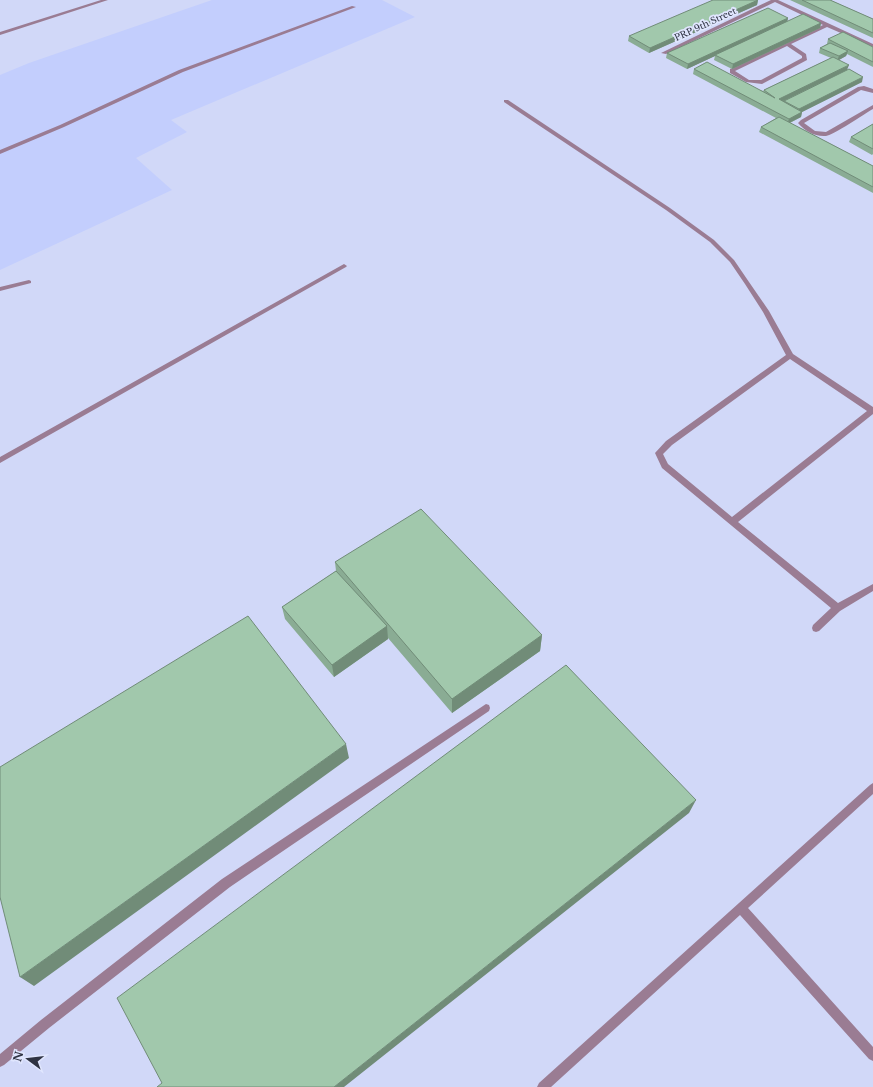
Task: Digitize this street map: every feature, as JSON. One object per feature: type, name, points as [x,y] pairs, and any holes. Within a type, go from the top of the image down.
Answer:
[{"type":"street","points":[[0,34],[106,0]]},
{"type":"street","points":[[775,0],[873,46]]},
{"type":"street","name":"PRP 9th Street","points":[[664,53],[775,0]]},
{"type":"street","points":[[0,152],[62,126],[181,71],[354,7]]},
{"type":"street","points":[[787,44],[804,55],[805,58],[801,62],[762,82],[748,81],[732,72],[732,70],[827,25]]},
{"type":"street","points":[[873,91],[860,88],[802,123],[821,135],[827,134],[873,107]]},
{"type":"street","points":[[506,101],[668,209],[712,241],[732,261],[748,283],[766,311],[790,356],[873,411],[732,522]]},
{"type":"street","points":[[0,460],[344,266]]},
{"type":"street","points":[[0,289],[28,282]]},
{"type":"street","points":[[790,356],[668,443],[659,453],[666,466],[837,608]]},
{"type":"street","points":[[816,628],[837,608],[873,587]]},
{"type":"street","points":[[0,1062],[45,1024],[226,883],[486,708]]},
{"type":"street","points":[[542,1087],[873,788]]},
{"type":"street","points":[[741,908],[873,1055]]},
{"type":"shaded area","points":[[212,0],[382,0],[415,17],[171,120],[187,132],[136,158],[172,190],[0,270],[0,75],[29,63]]},
{"type":"building","points":[[713,0],[758,0],[650,48],[629,36]]},
{"type":"building","points":[[802,0],[830,0],[873,19],[873,33]]},
{"type":"building","points":[[768,8],[788,18],[688,64],[667,53]]},
{"type":"building","points":[[803,14],[821,23],[733,64],[715,55]]},
{"type":"building","points":[[843,32],[873,47],[873,62],[828,39]]},
{"type":"building","points":[[830,43],[848,51],[839,56],[820,48]]},
{"type":"building","points":[[833,57],[849,65],[779,99],[802,112],[789,119],[694,69],[707,62],[775,98],[764,90]]},
{"type":"building","points":[[849,69],[863,77],[799,109],[784,101]]},
{"type":"building","points":[[779,117],[873,166],[873,187],[761,127]]},
{"type":"building","points":[[873,124],[873,149],[851,137]]},
{"type":"building","points":[[421,509],[542,635],[452,699],[335,562]]},
{"type":"building","points":[[336,571],[387,626],[332,665],[282,607]]},
{"type":"building","points":[[248,616],[346,744],[20,977],[0,897],[0,767]]},
{"type":"building","points":[[566,665],[696,800],[334,1087],[157,1087],[162,1083],[117,998]]}]
